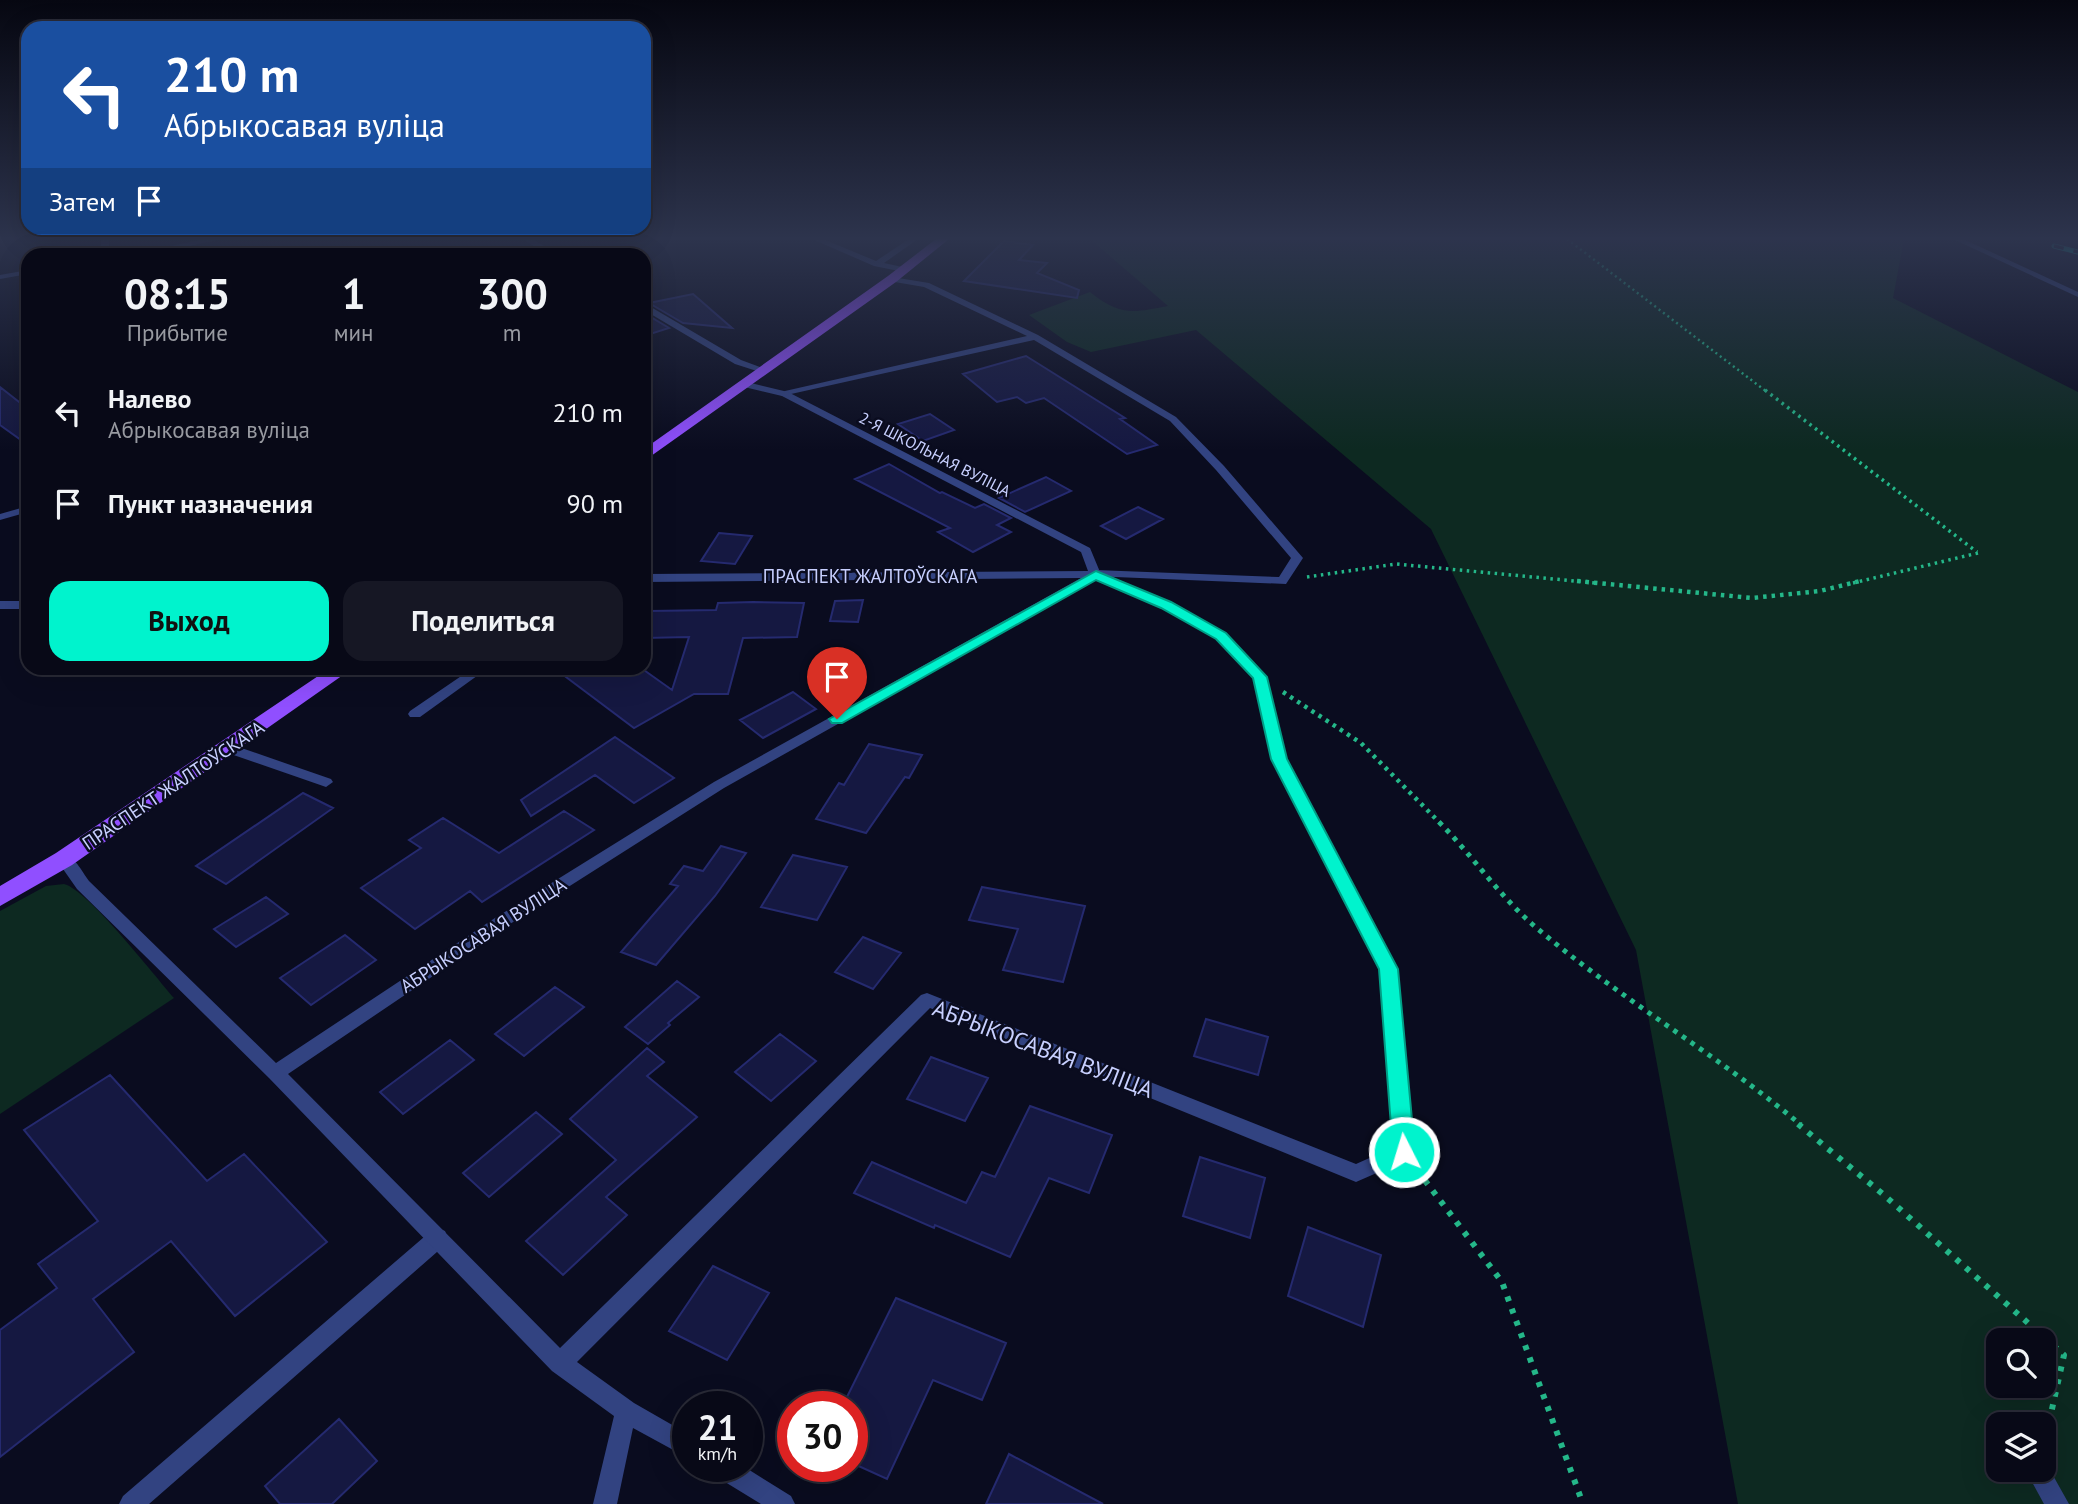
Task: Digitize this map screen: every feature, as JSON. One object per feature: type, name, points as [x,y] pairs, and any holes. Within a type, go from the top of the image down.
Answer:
[{"type":"main road","points":[[651,451],[849,309]]},
{"type":"main road","name":"ПРАСПЕКТ ЖАЛТОЎСКАГА","points":[[0,897],[64,859],[334,675]]},
{"type":"street","points":[[977,309],[1035,337],[1173,419],[1220,468],[1297,558],[1282,581]]},
{"type":"street","points":[[651,312],[737,362],[763,370]]},
{"type":"street","points":[[785,394],[1035,337]]},
{"type":"street","name":"2-Я ШКОЛЬНАЯ ВУЛІЦА","points":[[743,384],[785,394],[1086,550],[1096,575]]},
{"type":"street","points":[[0,517],[21,511]]},
{"type":"street","points":[[1096,575],[1166,605],[1221,636],[1260,677],[1279,759],[1389,969],[1404,1152]]},
{"type":"street","name":"ПРАСПЕКТ ЖАЛТОЎСКАГА","points":[[651,578],[1096,575],[1282,581]]},
{"type":"street","name":"АБРЫКОСАВАЯ ВУЛІЦА","points":[[275,1073],[501,922],[719,785],[1096,575]]},
{"type":"street","points":[[0,605],[21,605]]},
{"type":"street","points":[[415,714],[472,675]]},
{"type":"street","points":[[227,748],[326,782]]},
{"type":"street","points":[[64,859],[83,885],[275,1073],[560,1363],[626,1411],[672,1438]]},
{"type":"street","name":"АБРЫКОСАВАЯ ВУЛІЦА","points":[[560,1363],[928,1000],[1356,1173],[1404,1152]]},
{"type":"street","points":[[131,1504],[438,1238]]},
{"type":"street","points":[[605,1504],[626,1411]]},
{"type":"street","points":[[747,1482],[783,1504]]},
{"type":"street","points":[[2044,1482],[2057,1504]]},
{"type":"path","points":[[1282,581],[1396,564],[1752,598],[1820,591],[1978,553],[1659,309]]},
{"type":"path","points":[[1260,677],[1361,743],[1449,832],[1530,922],[1615,990],[1768,1098],[1884,1195],[2064,1355],[2051,1412]]},
{"type":"path","points":[[1404,1152],[1502,1282],[1583,1504]]},
{"type":"green space","points":[[1044,309],[1915,309],[2078,392],[2078,1504],[1738,1504],[1636,950],[1431,529],[1196,330],[1091,352],[1067,342],[1029,315]]},
{"type":"green space","points":[[64,884],[75,889],[104,916],[174,998],[0,1114],[0,911],[46,886]]},
{"type":"building","points":[[660,309],[710,309],[732,328],[683,323]]},
{"type":"building","points":[[651,317],[669,328],[651,334]]},
{"type":"building","points":[[1026,356],[1125,418],[1120,419],[1157,445],[1127,454],[1044,398],[1026,403],[1017,397],[997,402],[963,374]]},
{"type":"building","points":[[0,387],[21,404],[21,440],[0,425]]},
{"type":"building","points":[[930,414],[954,430],[923,441],[898,424]]},
{"type":"building","points":[[889,464],[940,493],[975,508],[984,504],[1011,518],[997,525],[1011,532],[973,552],[938,532],[950,528],[855,479]]},
{"type":"building","points":[[1046,477],[1071,491],[1025,512],[999,498]]},
{"type":"building","points":[[1138,507],[1163,519],[1126,539],[1101,526]]},
{"type":"building","points":[[719,533],[752,536],[735,564],[701,561]]},
{"type":"building","points":[[863,600],[858,622],[830,621],[835,601]]},
{"type":"building","points":[[718,603],[804,603],[797,637],[743,638],[728,694],[694,694],[634,728],[563,675],[651,675],[672,690],[689,637],[651,638],[651,611],[716,610]]},
{"type":"building","points":[[793,692],[816,709],[763,738],[740,720]]},
{"type":"building","points":[[615,737],[674,778],[634,803],[595,775],[531,816],[521,800]]},
{"type":"building","points":[[869,744],[922,755],[909,778],[905,777],[866,833],[816,819],[839,783],[844,785]]},
{"type":"building","points":[[303,793],[333,808],[226,884],[196,866]]},
{"type":"building","points":[[564,811],[594,830],[482,902],[470,891],[415,929],[361,888],[421,848],[409,840],[443,818],[499,853]]},
{"type":"building","points":[[721,846],[746,853],[715,896],[656,965],[621,952],[678,886],[670,884],[684,866],[703,871]]},
{"type":"building","points":[[793,855],[847,867],[817,920],[761,907]]},
{"type":"building","points":[[982,887],[1085,906],[1063,982],[1003,970],[1018,929],[969,920]]},
{"type":"building","points":[[266,897],[288,914],[236,947],[214,929]]},
{"type":"building","points":[[345,935],[376,960],[311,1005],[280,978]]},
{"type":"building","points":[[863,937],[901,953],[873,989],[835,972]]},
{"type":"building","points":[[677,981],[699,997],[668,1023],[670,1025],[648,1044],[625,1027]]},
{"type":"building","points":[[555,987],[584,1007],[524,1056],[495,1034]]},
{"type":"building","points":[[1206,1019],[1268,1037],[1258,1075],[1194,1056]]},
{"type":"building","points":[[780,1034],[816,1061],[771,1101],[735,1072]]},
{"type":"building","points":[[450,1040],[474,1060],[403,1114],[380,1092]]},
{"type":"building","points":[[647,1048],[664,1062],[647,1076],[697,1117],[606,1197],[627,1215],[563,1275],[526,1241],[616,1160],[570,1119]]},
{"type":"building","points":[[931,1057],[988,1078],[965,1121],[907,1099]]},
{"type":"building","points":[[110,1075],[207,1181],[244,1154],[327,1242],[235,1316],[171,1241],[93,1299],[134,1352],[0,1457],[0,1330],[57,1288],[38,1264],[98,1221],[24,1130]]},
{"type":"building","points":[[1030,1106],[1112,1135],[1089,1193],[1049,1178],[1010,1257],[854,1193],[872,1162],[966,1203],[982,1172],[995,1177]]},
{"type":"building","points":[[536,1112],[562,1134],[489,1197],[463,1173]]},
{"type":"building","points":[[1200,1157],[1265,1178],[1250,1238],[1183,1216]]},
{"type":"building","points":[[1308,1227],[1381,1255],[1363,1327],[1288,1296]]},
{"type":"building","points":[[713,1266],[769,1293],[727,1360],[669,1331]]},
{"type":"building","points":[[896,1298],[1006,1343],[982,1400],[933,1380],[887,1479],[868,1470],[868,1391],[850,1391]]},
{"type":"building","points":[[339,1419],[377,1461],[332,1504],[280,1504],[265,1486]]},
{"type":"building","points":[[1009,1454],[1103,1504],[986,1504]]},
{"type":"route","points":[[837,719],[1096,575],[1166,605],[1221,636],[1260,677],[1279,759],[1389,969],[1404,1152]]}]
